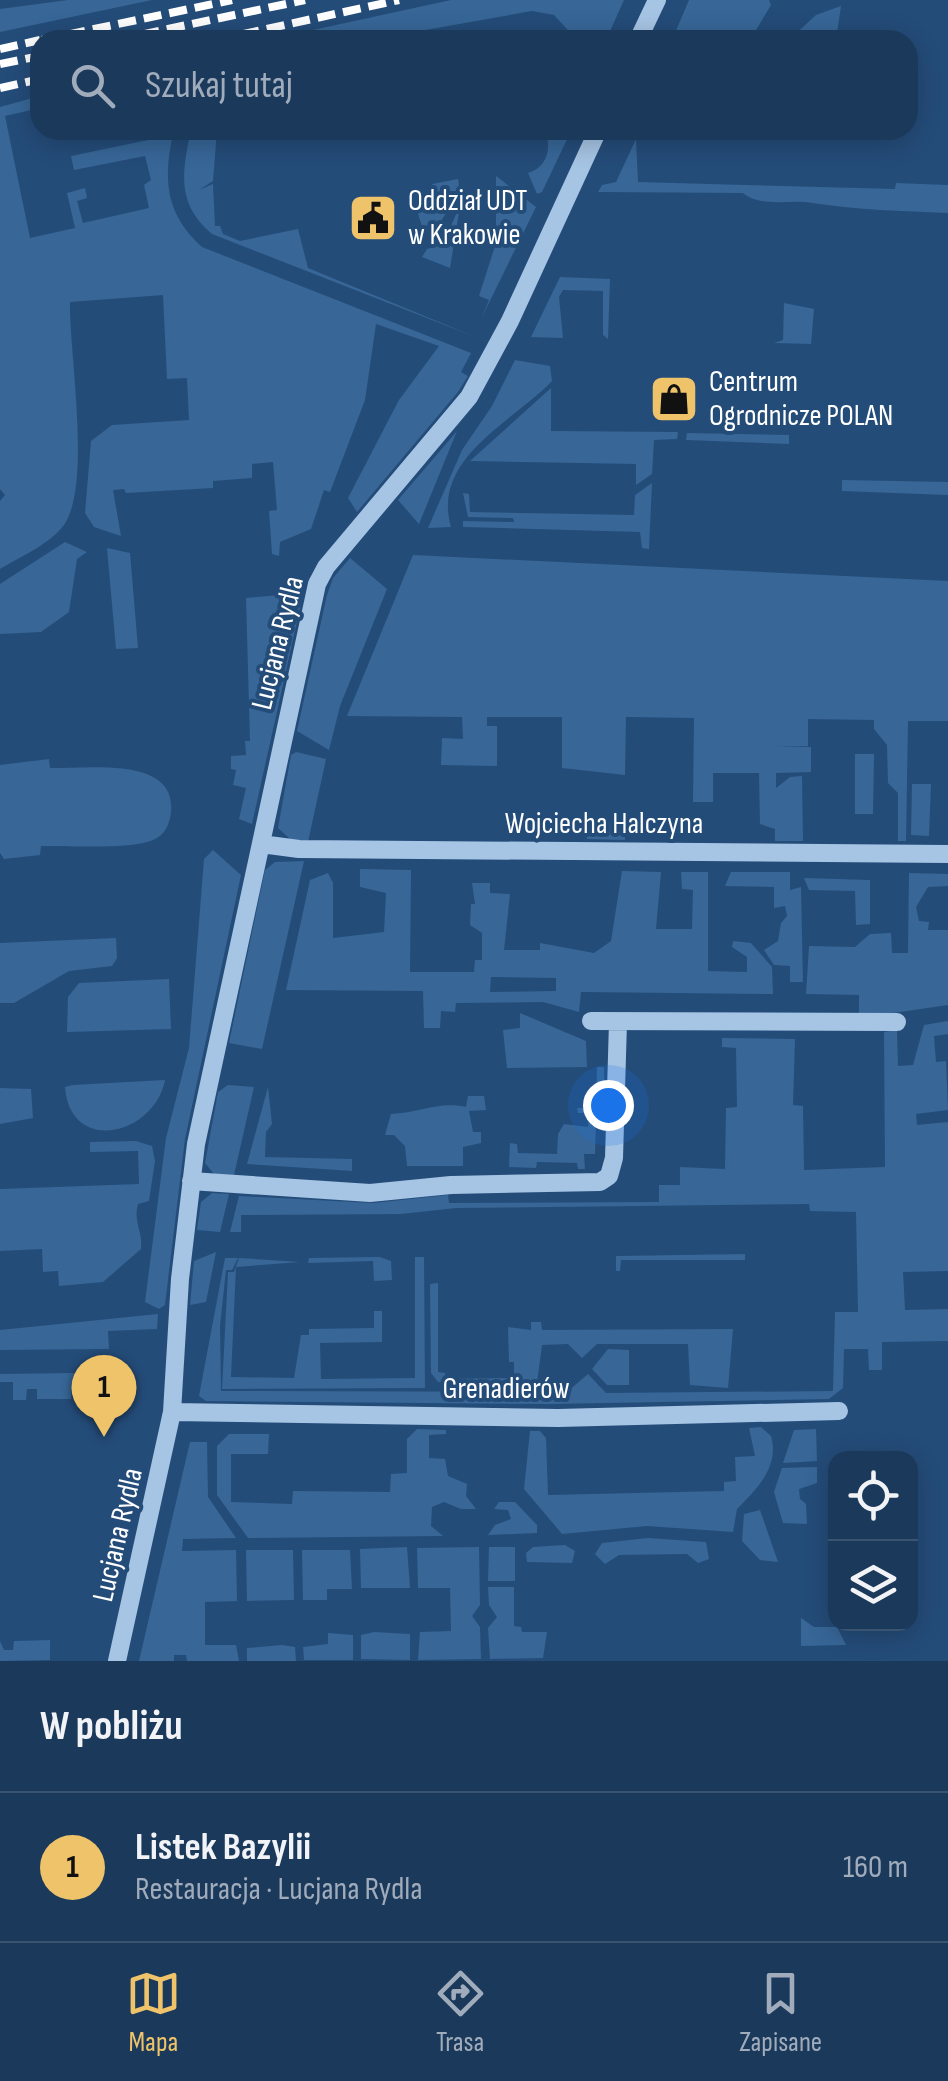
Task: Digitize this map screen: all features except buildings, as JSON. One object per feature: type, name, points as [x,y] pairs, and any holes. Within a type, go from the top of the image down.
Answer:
[{"type":"street","points":[[642,30],[656,0]]},
{"type":"street","name":"Lucjana Rydla","points":[[117,1661],[172,1412],[191,1181],[209,1077],[320,576],[473,390],[593,140]]},
{"type":"street","name":"Wojciecha Halczyna","points":[[260,844],[299,849],[948,854]]},
{"type":"street","points":[[591,1022],[898,1022]]},
{"type":"street","points":[[191,1181],[360,1193],[451,1185],[600,1182],[609,1176],[614,1158],[618,1022]]},
{"type":"street","name":"Grenadierów","points":[[172,1412],[558,1418],[840,1411]]},
{"type":"shaded area","points":[[68,0],[152,0],[0,32],[0,9]]},
{"type":"shaded area","points":[[451,0],[624,0],[610,30],[568,30],[554,15],[532,11],[425,30],[313,30]]},
{"type":"shaded area","points":[[689,0],[769,0],[771,5],[756,30],[676,30]]},
{"type":"shaded area","points":[[841,6],[837,30],[800,30],[816,15]]},
{"type":"shaded area","points":[[30,99],[30,110],[5,116],[30,238],[75,228],[67,193],[85,188],[87,198],[77,201],[83,223],[149,208],[144,185],[151,180],[145,156],[74,170],[71,156],[148,140],[172,140],[168,163],[170,193],[180,221],[202,247],[471,353],[461,372],[468,376],[458,392],[357,512],[348,498],[399,400],[439,346],[376,324],[365,400],[330,492],[324,490],[311,529],[280,542],[279,556],[272,554],[269,511],[277,510],[273,462],[252,464],[252,478],[213,481],[213,488],[126,493],[124,489],[113,490],[121,536],[94,527],[85,513],[91,441],[112,425],[189,420],[187,378],[167,379],[163,295],[70,302],[78,450],[72,506],[64,525],[51,538],[0,569],[0,501],[5,495],[0,489],[0,107]]},
{"type":"shaded area","points":[[189,140],[216,140],[213,181],[199,190],[213,184],[215,226],[220,226],[223,234],[240,241],[298,229],[308,268],[478,338],[212,234],[200,223],[187,199],[185,160]]},
{"type":"shaded area","points":[[547,140],[567,140],[542,192],[537,194],[528,173],[544,161]]},
{"type":"shaded area","points":[[636,140],[638,182],[895,189],[896,183],[948,185],[948,213],[767,202],[743,193],[598,192],[602,185],[616,182]]},
{"type":"shaded area","points":[[496,176],[536,207],[481,319],[489,300],[479,296],[496,243]]},
{"type":"shaded area","points":[[458,179],[460,192],[439,224],[422,226],[414,202],[434,197],[432,184]]},
{"type":"shaded area","points":[[460,206],[450,268],[422,257],[427,249],[442,245]]},
{"type":"shaded area","points":[[560,277],[610,279],[608,339],[603,335],[603,291],[563,290],[559,297],[563,338],[531,337]]},
{"type":"shaded area","points":[[784,303],[814,309],[811,344],[774,343],[783,340]]},
{"type":"shaded area","points":[[515,360],[550,366],[552,381],[464,461],[453,481],[448,503],[451,527],[428,528],[462,450],[492,406]]},
{"type":"shaded area","points":[[551,388],[551,431],[678,432],[677,439],[654,440],[652,474],[636,485],[636,464],[470,461]]},
{"type":"shaded area","points":[[457,431],[419,524],[398,500]]},
{"type":"shaded area","points":[[687,433],[789,435],[789,444],[686,440]]},
{"type":"shaded area","points":[[842,480],[948,482],[948,495],[842,491]]},
{"type":"shaded area","points":[[652,483],[649,549],[642,548],[640,532],[463,527],[463,521],[514,522],[513,518],[468,517],[463,493],[469,494],[470,512],[634,515],[635,495]]},
{"type":"shaded area","points":[[65,542],[87,552],[77,559],[69,612],[41,632],[0,634],[0,584]]},
{"type":"shaded area","points":[[107,548],[130,553],[138,648],[116,649]]},
{"type":"shaded area","points":[[413,555],[948,581],[948,721],[908,721],[906,841],[898,841],[898,793],[888,783],[887,745],[874,729],[874,720],[808,719],[808,746],[776,746],[811,747],[811,772],[776,773],[776,788],[790,777],[802,776],[803,841],[775,841],[775,829],[760,824],[759,773],[713,773],[713,802],[693,802],[694,718],[626,717],[625,775],[562,768],[562,717],[487,717],[487,726],[497,726],[497,766],[441,765],[442,738],[463,739],[462,717],[347,716]]},
{"type":"shaded area","points":[[350,558],[387,589],[340,706],[329,750],[297,731],[327,595],[333,578]]},
{"type":"shaded area","points":[[303,593],[252,824],[239,819],[246,788],[233,785],[236,770],[231,769],[231,756],[246,755],[245,741],[250,741],[246,598]]},
{"type":"shaded area","points":[[296,752],[326,759],[308,842],[290,839],[278,828],[291,755]]},
{"type":"shaded area","points":[[855,754],[874,754],[873,814],[855,814]]},
{"type":"shaded area","points":[[49,759],[50,768],[126,769],[160,781],[169,794],[171,812],[165,830],[157,838],[133,845],[41,846],[40,855],[4,859],[0,853],[0,765]]},
{"type":"shaded area","points":[[912,784],[931,784],[929,836],[911,835]]},
{"type":"shaded area","points":[[586,822],[625,822],[625,840],[587,839]]},
{"type":"shaded area","points":[[213,850],[241,875],[185,1139],[165,1305],[159,1309],[145,1302],[166,1138],[189,1048],[204,859]]},
{"type":"shaded area","points":[[304,861],[262,1049],[229,1043],[265,870],[275,862]]},
{"type":"shaded area","points":[[360,869],[411,870],[410,972],[474,972],[475,960],[482,960],[482,933],[470,925],[471,904],[475,904],[472,883],[490,883],[490,893],[510,894],[504,950],[540,950],[540,943],[594,953],[611,941],[622,871],[661,872],[656,929],[692,929],[693,890],[682,889],[681,872],[708,872],[708,971],[747,972],[747,957],[732,947],[733,941],[751,943],[772,967],[773,994],[581,992],[579,1012],[543,1002],[456,1003],[455,1012],[441,1011],[440,1028],[424,1028],[423,991],[286,990],[310,880],[328,873],[333,883],[333,938],[384,932],[386,893],[360,887]],"holes":[[[491,977],[556,978],[556,991],[490,992]]]},
{"type":"shaded area","points":[[731,872],[790,872],[790,890],[801,887],[803,982],[790,982],[790,966],[774,965],[764,950],[778,941],[781,923],[787,916],[785,906],[774,908],[774,887],[725,886]]},
{"type":"shaded area","points":[[909,873],[948,874],[948,886],[928,887],[916,907],[919,921],[929,922],[928,930],[948,930],[948,1005],[859,1018],[859,995],[806,994],[809,946],[855,947],[870,934],[891,933],[892,953],[908,953]]},
{"type":"shaded area","points":[[804,878],[870,880],[870,924],[856,925],[855,891],[809,890]]},
{"type":"shaded area","points":[[116,938],[117,958],[112,966],[69,971],[14,1003],[0,1003],[0,943]]},
{"type":"shaded area","points":[[169,979],[171,1029],[67,1032],[68,997],[79,983]]},
{"type":"shaded area","points":[[520,1013],[586,1041],[587,1067],[507,1068],[503,1030],[520,1028]]},
{"type":"shaded area","points":[[948,1021],[948,1034],[934,1036],[936,1062],[946,1061],[948,1110],[916,1114],[917,1125],[948,1122],[948,1271],[903,1272],[905,1310],[948,1309],[948,1341],[882,1342],[882,1370],[869,1370],[868,1349],[844,1349],[843,1388],[829,1399],[549,1404],[206,1401],[199,1396],[225,1258],[238,1258],[232,1270],[226,1270],[220,1326],[221,1391],[567,1392],[588,1374],[606,1393],[833,1391],[835,1312],[858,1312],[856,1212],[810,1211],[809,1204],[456,1208],[401,1214],[241,1215],[241,1232],[230,1232],[239,1196],[373,1203],[448,1195],[449,1203],[659,1202],[659,1185],[680,1185],[680,1167],[725,1169],[726,1108],[737,1107],[736,1048],[722,1047],[722,1038],[795,1039],[793,1105],[803,1106],[804,1170],[885,1167],[884,1032],[897,1030],[898,1066],[913,1065],[924,1025]]},
{"type":"shaded area","points":[[597,1067],[604,1067],[605,1121],[596,1122],[595,1154],[584,1154],[585,1169],[578,1169],[577,1163],[537,1162],[536,1168],[509,1167],[510,1143],[517,1144],[518,1153],[557,1154],[558,1134],[564,1124],[588,1127],[589,1113],[578,1113],[577,1108],[586,1108],[587,1100],[596,1099]]},
{"type":"shaded area","points":[[165,1080],[158,1099],[145,1114],[130,1125],[113,1130],[96,1129],[81,1122],[70,1109],[65,1087],[73,1085]]},
{"type":"shaded area","points":[[228,1085],[254,1087],[234,1175],[214,1174],[205,1163],[218,1092]]},
{"type":"shaded area","points":[[268,1087],[272,1124],[266,1132],[265,1157],[352,1159],[352,1171],[247,1164]]},
{"type":"shaded area","points":[[0,1088],[31,1089],[33,1118],[0,1124]]},
{"type":"shaded area","points":[[468,1096],[484,1096],[486,1110],[469,1111],[473,1132],[481,1132],[481,1143],[463,1147],[463,1166],[407,1166],[405,1146],[394,1135],[385,1135],[391,1114],[447,1105],[466,1107]]},
{"type":"shaded area","points":[[136,1141],[152,1146],[155,1161],[149,1201],[138,1204],[137,1210],[141,1249],[103,1282],[59,1286],[58,1271],[43,1272],[42,1249],[0,1251],[0,1189],[139,1184],[138,1151],[90,1152],[90,1142]]},
{"type":"shaded area","points":[[212,1193],[229,1194],[220,1232],[197,1230],[201,1202]]},
{"type":"shaded area","points":[[216,1252],[206,1302],[190,1305],[194,1261]]},
{"type":"shaded area","points":[[745,1254],[745,1260],[621,1260],[620,1271],[616,1271],[616,1256]]},
{"type":"shaded area","points":[[380,1257],[391,1261],[392,1280],[374,1281],[373,1261],[308,1263],[309,1258]]},
{"type":"shaded area","points":[[415,1257],[424,1257],[425,1388],[222,1389],[228,1272],[234,1272],[239,1258],[300,1262],[236,1267],[231,1377],[294,1378],[301,1335],[309,1335],[309,1329],[374,1328],[374,1311],[382,1311],[382,1342],[320,1343],[321,1379],[415,1378]]},
{"type":"shaded area","points":[[438,1283],[438,1372],[445,1373],[446,1379],[514,1378],[514,1362],[509,1362],[508,1327],[531,1330],[531,1322],[541,1322],[542,1330],[733,1329],[728,1388],[690,1385],[688,1344],[597,1344],[582,1358],[568,1344],[542,1345],[537,1383],[438,1382],[431,1373],[430,1284]]},
{"type":"shaded area","points":[[158,1314],[157,1329],[108,1331],[109,1349],[0,1350],[0,1330]]},
{"type":"shaded area","points":[[608,1349],[629,1350],[629,1385],[607,1385],[592,1369]]},
{"type":"shaded area","points":[[74,1373],[71,1399],[37,1399],[37,1389],[27,1389],[26,1400],[13,1400],[13,1382],[0,1382],[0,1374]]},
{"type":"shaded area","points":[[761,1427],[771,1436],[772,1458],[764,1477],[737,1509],[733,1532],[647,1526],[562,1534],[524,1489],[530,1431],[540,1431],[546,1438],[548,1495],[724,1491],[724,1482],[736,1481],[735,1457],[755,1456],[749,1428]]},
{"type":"shaded area","points":[[417,1429],[446,1430],[446,1434],[429,1435],[429,1458],[445,1459],[448,1476],[467,1484],[466,1496],[476,1509],[461,1509],[444,1502],[432,1507],[431,1526],[443,1536],[248,1538],[217,1495],[217,1446],[229,1434],[269,1434],[268,1454],[231,1454],[231,1502],[292,1504],[293,1491],[390,1492],[391,1474],[407,1473],[407,1439]]},
{"type":"shaded area","points":[[816,1429],[817,1461],[783,1463],[794,1430]]},
{"type":"shaded area","points":[[190,1442],[207,1442],[208,1497],[236,1538],[183,1539],[182,1551],[236,1550],[237,1601],[205,1602],[205,1645],[236,1645],[239,1661],[187,1661],[186,1655],[174,1655],[174,1661],[139,1661]]},
{"type":"shaded area","points":[[817,1467],[817,1483],[799,1489],[800,1499],[806,1504],[807,1524],[783,1523],[774,1492],[782,1468]]},
{"type":"shaded area","points":[[499,1502],[515,1502],[537,1525],[537,1533],[488,1535],[495,1525],[511,1519],[508,1510],[494,1509]]},
{"type":"shaded area","points":[[760,1510],[778,1562],[760,1560],[742,1541],[744,1514]]},
{"type":"shaded area","points":[[648,1538],[706,1542],[709,1559],[698,1563],[687,1554],[619,1555],[605,1564],[595,1554],[602,1543]]},
{"type":"shaded area","points":[[565,1545],[575,1551],[572,1563],[527,1562],[526,1553],[533,1547]]},
{"type":"shaded area","points":[[407,1547],[410,1588],[361,1588],[360,1549]]},
{"type":"shaded area","points":[[479,1547],[480,1605],[472,1616],[480,1627],[481,1659],[418,1660],[420,1632],[451,1631],[450,1588],[418,1588],[417,1548]]},
{"type":"shaded area","points":[[489,1547],[515,1547],[515,1581],[488,1581]]},
{"type":"shaded area","points":[[246,1550],[293,1550],[294,1600],[247,1601]]},
{"type":"shaded area","points":[[302,1550],[350,1550],[352,1589],[327,1589],[327,1600],[303,1600]]},
{"type":"shaded area","points":[[488,1587],[514,1587],[514,1626],[521,1627],[522,1632],[547,1632],[543,1658],[490,1659],[488,1628],[497,1617],[489,1605]]},
{"type":"shaded area","points":[[801,1618],[814,1627],[839,1631],[846,1645],[801,1646]]},
{"type":"shaded area","points":[[328,1633],[353,1635],[353,1660],[304,1660],[303,1647],[328,1644]]},
{"type":"shaded area","points":[[410,1634],[410,1660],[361,1659],[361,1635]]},
{"type":"shaded area","points":[[50,1640],[50,1660],[0,1661],[0,1641],[4,1650],[13,1650],[14,1641]]},
{"type":"shaded area","points":[[295,1647],[296,1661],[247,1661],[247,1648]]},
{"type":"railway","points":[[90,30],[232,0]]},
{"type":"railway","points":[[163,30],[305,0]]},
{"type":"railway","points":[[262,30],[399,0]]},
{"type":"railway","points":[[0,49],[30,42]]},
{"type":"railway","points":[[0,64],[30,58]]},
{"type":"railway","points":[[0,88],[30,81]]},
{"type":"place","name":"Oddział UDT w Krakowie","points":[[373,218]]},
{"type":"place","name":"Centrum Ogrodnicze POLAN","points":[[674,399]]},
{"type":"place","name":"Listek Bazylii","points":[[104,1437]]}]
